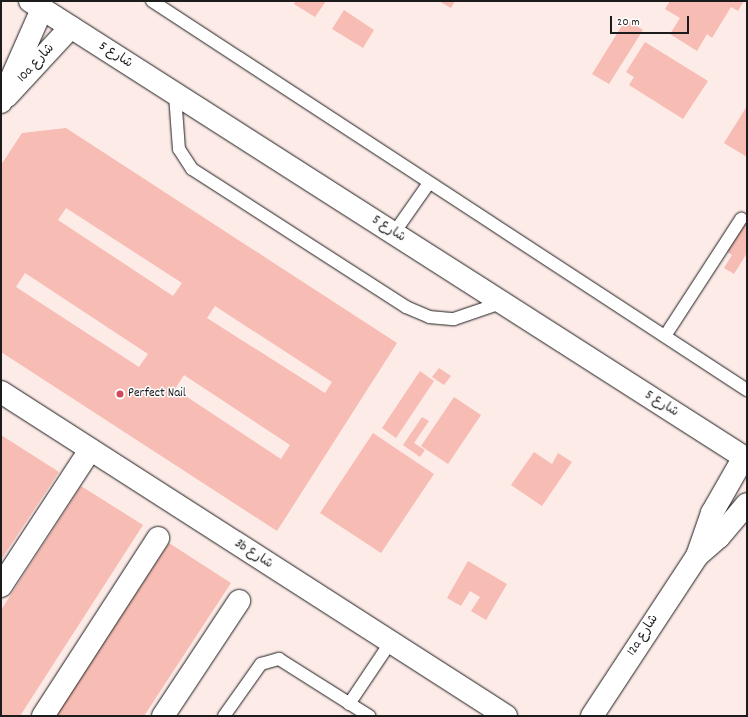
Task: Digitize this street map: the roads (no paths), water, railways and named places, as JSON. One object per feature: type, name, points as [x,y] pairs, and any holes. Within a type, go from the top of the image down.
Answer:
[{"type":"street","name":"شارع 5","points":[[36,5],[745,458]]},
{"type":"street","name":"10a شارع","points":[[1,101],[36,5]]},
{"type":"street","name":"10a شارع","points":[[1,101],[70,27]]},
{"type":"street","name":"3b شارع","points":[[1,392],[506,716]]},
{"type":"street","points":[[1,586],[90,450]]},
{"type":"street","name":"12a شارع","points":[[592,716],[696,556],[712,513],[745,458]]},
{"type":"street","name":"12a شارع","points":[[696,556],[720,538],[747,504]]},
{"type":"street","points":[[43,716],[158,538]]},
{"type":"street","points":[[163,716],[239,601]]},
{"type":"lane","points":[[152,1],[429,183],[747,388]]},
{"type":"lane","points":[[175,95],[178,149],[192,169],[400,303],[417,313],[441,320],[454,320],[501,303]]},
{"type":"lane","points":[[394,233],[429,183]]},
{"type":"lane","points":[[665,336],[741,218]]},
{"type":"lane","points":[[350,704],[390,643]]},
{"type":"lane","points":[[224,716],[254,671],[270,660],[288,662],[369,716]]},
{"type":"place","name":"Perfect Nail","points":[[120,394]]}]
